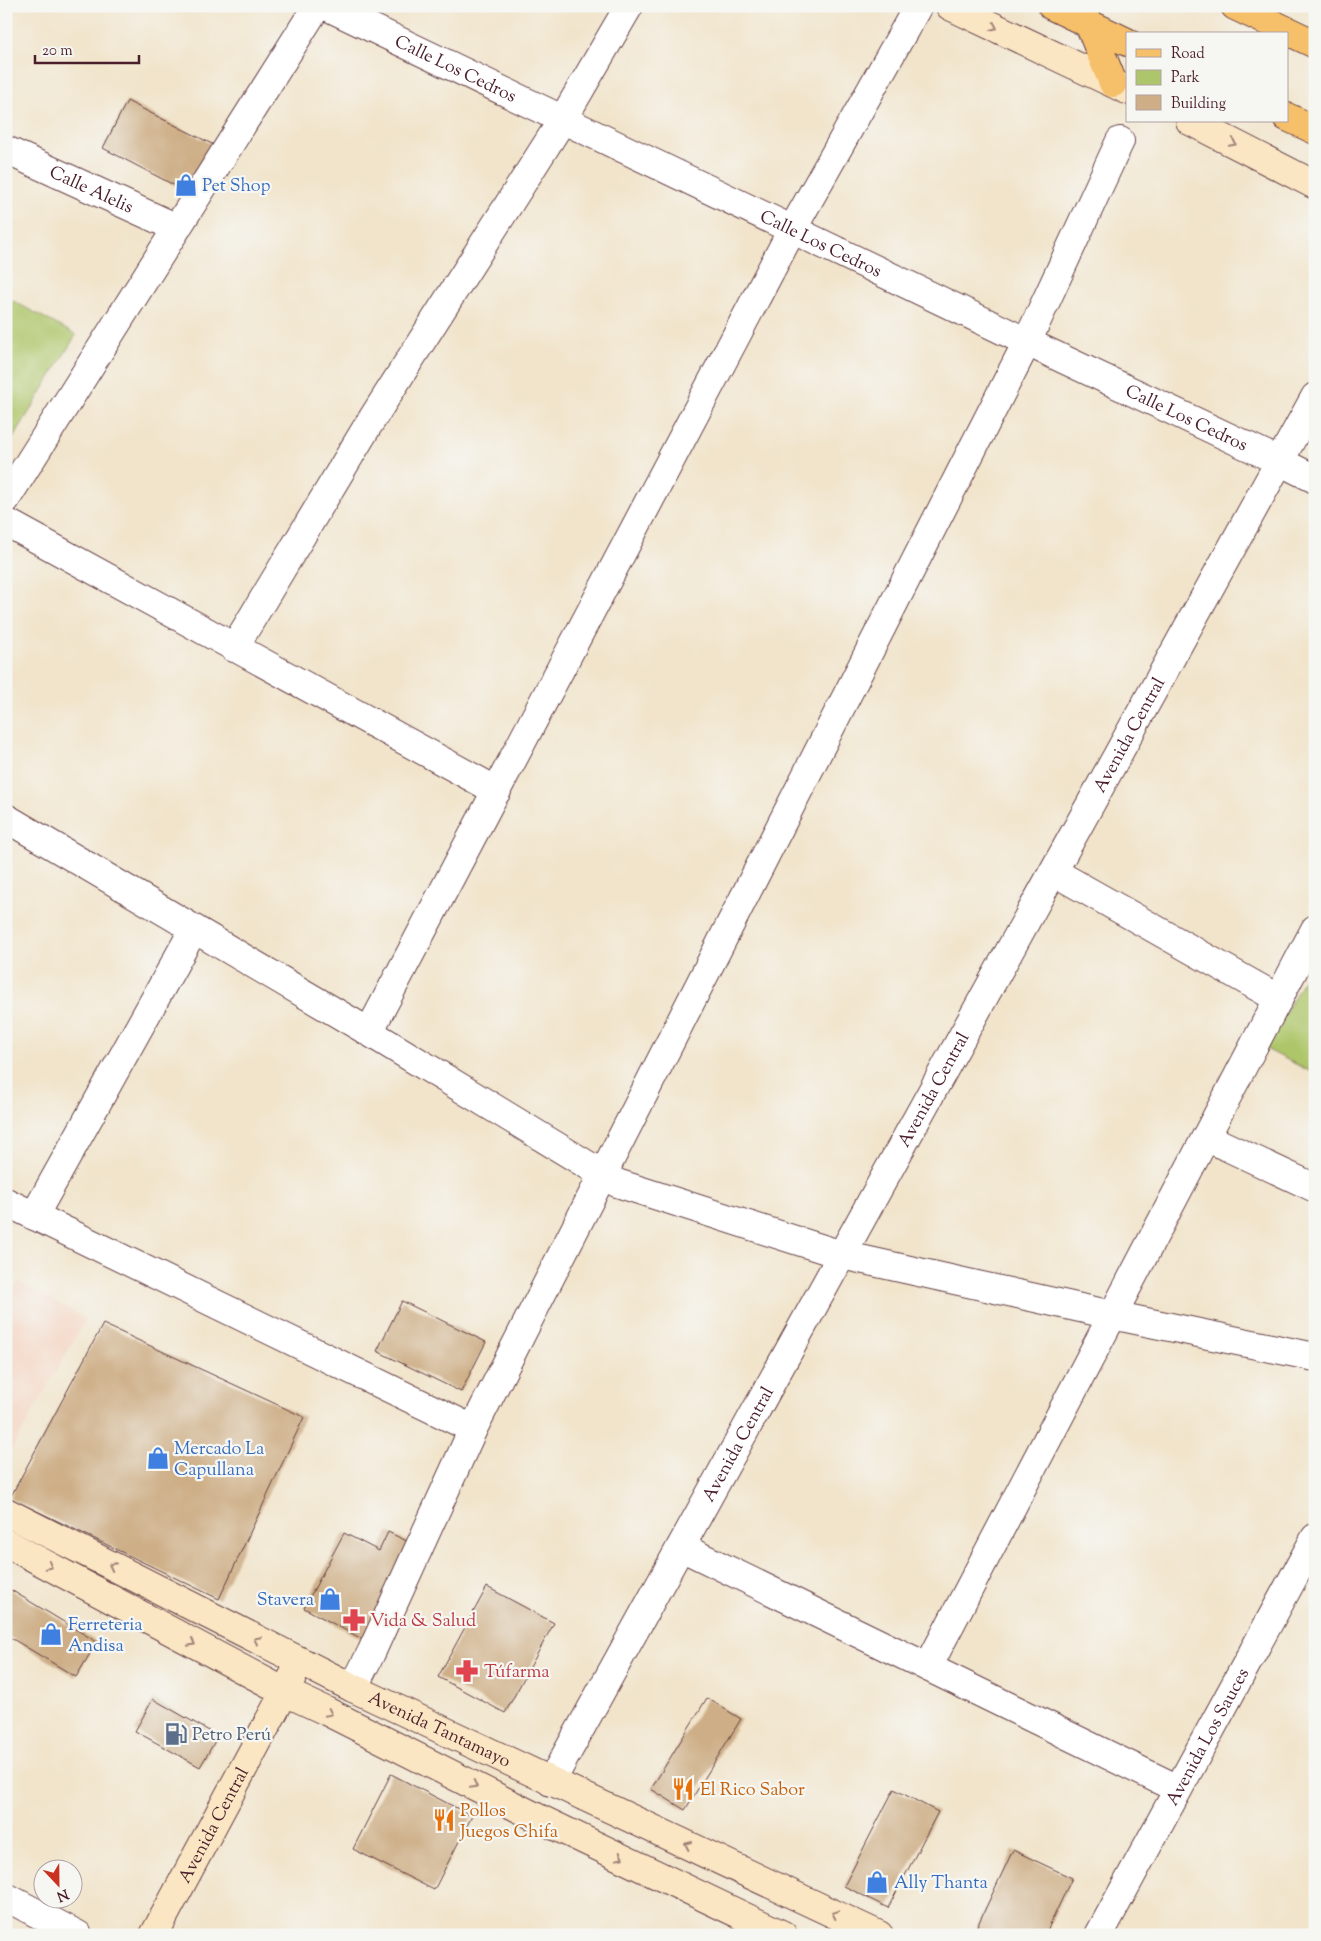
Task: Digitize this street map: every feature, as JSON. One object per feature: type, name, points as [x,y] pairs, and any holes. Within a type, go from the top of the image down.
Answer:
[{"type":"main road","points":[[1052,6],[1126,42]]},
{"type":"main road","points":[[1235,6],[1315,44]]},
{"type":"main road","points":[[1089,24],[1120,87]]},
{"type":"main road","points":[[1288,117],[1315,130]]},
{"type":"street","points":[[6,498],[317,6]]},
{"type":"street","name":"Calle Los Cedros","points":[[326,6],[1315,479]]},
{"type":"street","points":[[234,648],[367,427],[563,120],[629,6]]},
{"type":"street","points":[[369,1032],[792,230],[918,6]]},
{"type":"street","points":[[950,6],[1120,87]]},
{"type":"street","points":[[1192,122],[1315,185]]},
{"type":"street","points":[[353,1688],[473,1429],[1027,342],[1120,141]]},
{"type":"street","name":"Calle Alelis","points":[[6,150],[177,228]]},
{"type":"street","name":"Avenida Central","points":[[551,1782],[1315,397]]},
{"type":"street","points":[[6,522],[497,791]]},
{"type":"street","points":[[6,818],[369,1032],[617,1183],[842,1255],[1112,1315],[1311,1349]]},
{"type":"street","points":[[1054,872],[1279,999]]},
{"type":"street","points":[[34,1216],[194,929]]},
{"type":"street","points":[[928,1667],[1315,929]]},
{"type":"street","points":[[1206,1137],[1315,1188]]},
{"type":"street","points":[[6,1202],[473,1429]]},
{"type":"street","name":"Avenida Tantamayo","points":[[6,1512],[353,1688],[879,1935]]},
{"type":"street","name":"Avenida Los Sauces","points":[[1098,1935],[1315,1538]]},
{"type":"street","name":"Avenida Tantamayo","points":[[6,1543],[285,1692],[532,1815],[783,1935]]},
{"type":"street","points":[[681,1547],[1178,1790]]},
{"type":"street","name":"Avenida Central","points":[[154,1935],[300,1662]]},
{"type":"street","points":[[6,1897],[78,1935]]},
{"type":"shaded area","points":[[18,1281],[86,1319],[6,1459],[6,1301]]},
{"type":"green space","points":[[6,297],[76,335],[6,450]]},
{"type":"green space","points":[[1315,958],[1315,1074],[1266,1049]]},
{"type":"building","points":[[127,101],[214,145],[189,193],[103,148]]},
{"type":"building","points":[[402,1301],[486,1342],[461,1392],[377,1351]]},
{"type":"building","name":"Mercado La Capullana","points":[[103,1324],[304,1417],[219,1599],[10,1498]]},
{"type":"building","points":[[388,1532],[413,1544],[364,1640],[304,1608],[344,1533],[379,1551]]},
{"type":"building","points":[[6,1587],[97,1642],[76,1677],[6,1635]]},
{"type":"building","points":[[487,1587],[554,1623],[505,1713],[438,1677]]},
{"type":"building","points":[[707,1698],[741,1719],[685,1810],[651,1789]]},
{"type":"building","name":"Petro Perú","points":[[153,1699],[218,1736],[200,1767],[135,1731]]},
{"type":"building","points":[[391,1774],[472,1816],[434,1890],[353,1849]]},
{"type":"building","points":[[894,1789],[938,1812],[888,1908],[844,1886]]},
{"type":"building","points":[[1013,1850],[1072,1878],[1045,1935],[973,1935]]},
{"type":"place","name":"Pet Shop","points":[[186,185]]},
{"type":"place","name":"Mercado La Capullana","points":[[158,1458]]},
{"type":"place","name":"Stavera","points":[[330,1599]]},
{"type":"place","name":"Vida & Salud","points":[[354,1620]]},
{"type":"place","name":"Ferreteria Andisa","points":[[51,1634]]},
{"type":"place","name":"Túfarma","points":[[467,1671]]},
{"type":"place","name":"Petro Perú","points":[[176,1734]]},
{"type":"place","name":"El Rico Sabor","points":[[683,1789]]},
{"type":"place","name":"Pollos Juegos Chifa","points":[[444,1820]]},
{"type":"place","name":"Ally Thanta","points":[[877,1882]]}]
